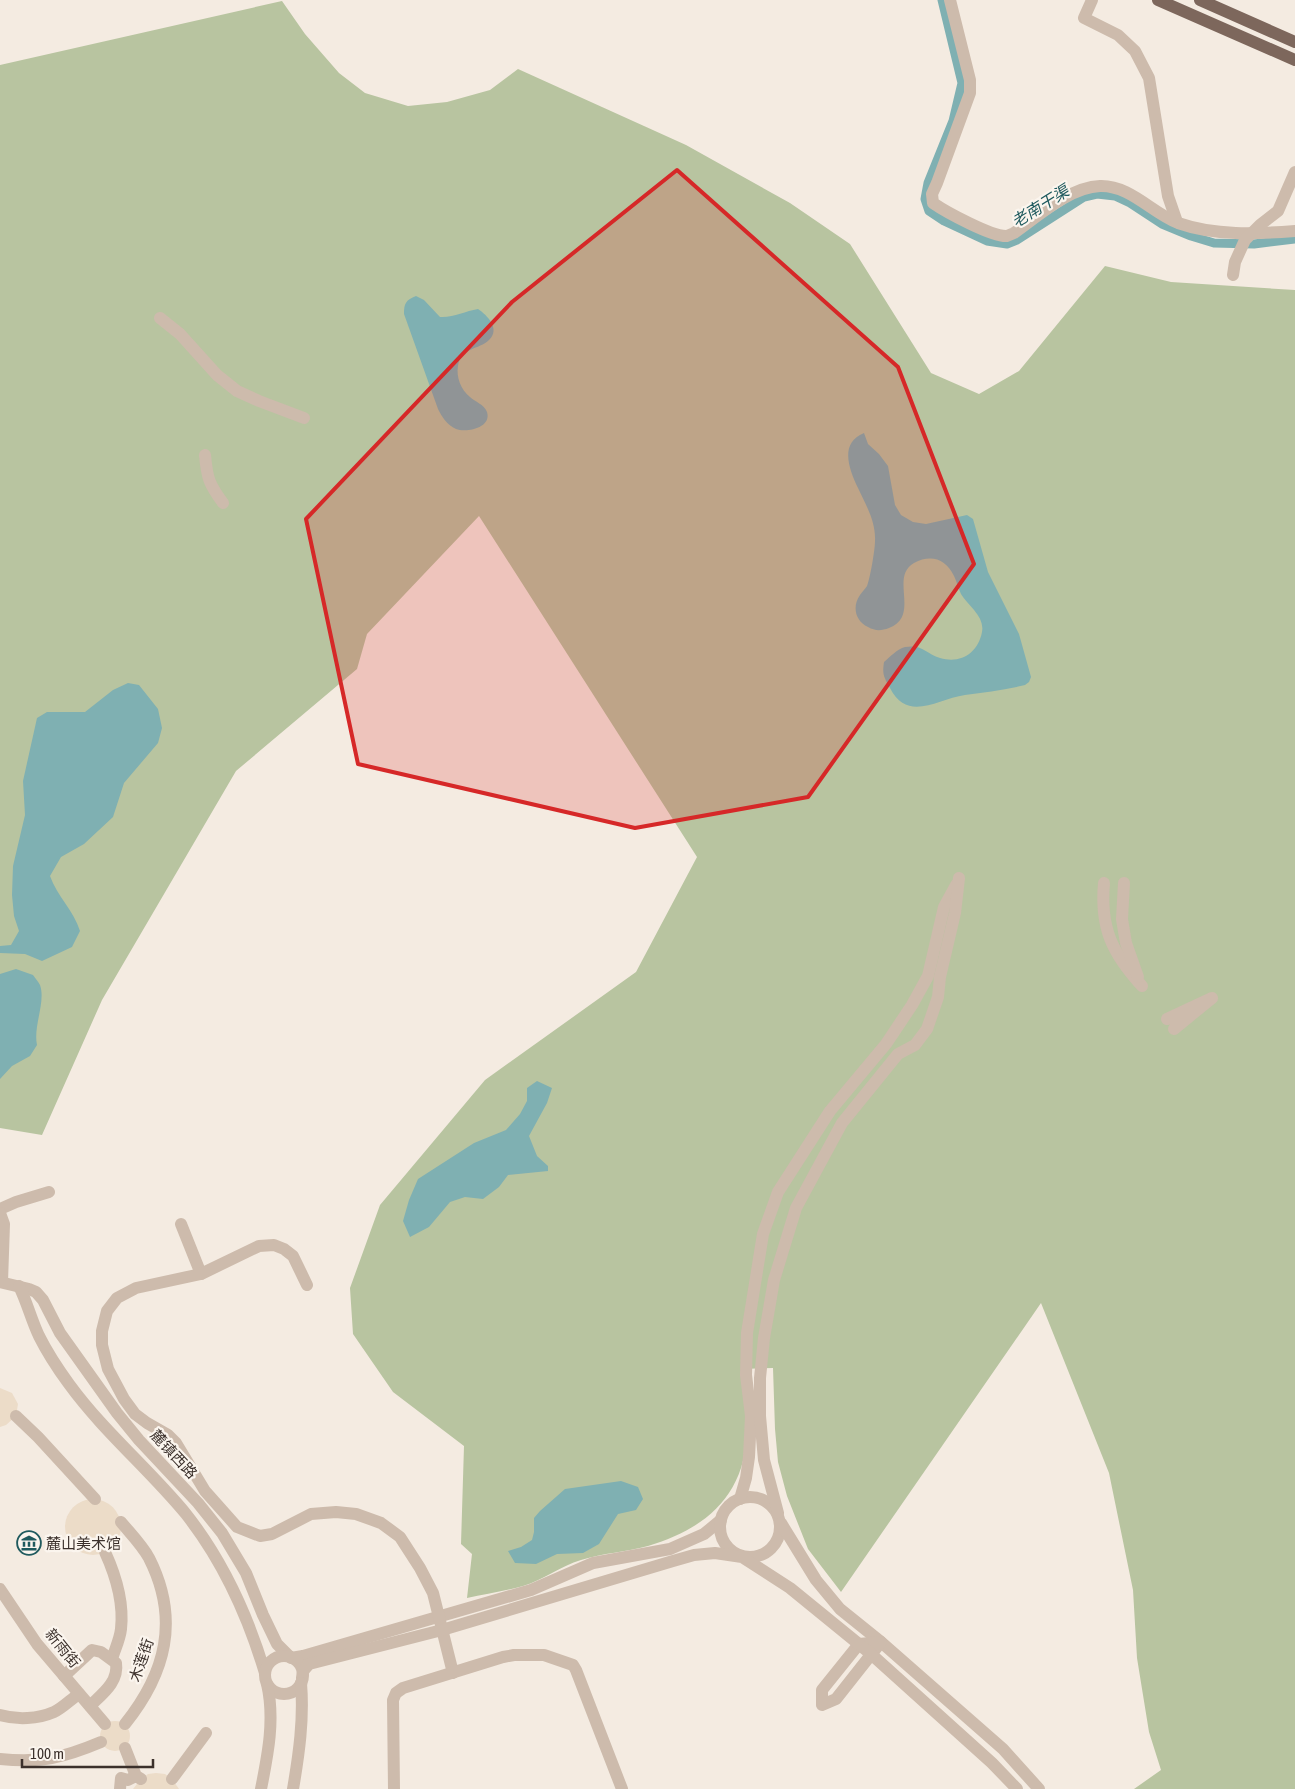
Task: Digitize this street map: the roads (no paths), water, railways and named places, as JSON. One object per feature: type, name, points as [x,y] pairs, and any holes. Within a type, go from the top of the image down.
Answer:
[{"type":"main road","points":[[1158,0],[1295,60]]},
{"type":"main road","points":[[1200,0],[1295,42]]},
{"type":"street","points":[[950,0],[970,80],[970,93],[947,159],[932,194],[933,203],[947,212],[996,234],[1006,236],[1014,233],[1070,194],[1086,188],[1101,186],[1125,192],[1177,222],[1210,231],[1249,236],[1295,231]]},
{"type":"street","points":[[1092,0],[1084,18],[1118,35],[1135,51],[1149,78],[1168,196],[1177,222]]},
{"type":"street","points":[[1233,275],[1238,254],[1249,236],[1278,211],[1295,172]]},
{"type":"street","points":[[160,318],[180,334],[217,375],[237,391],[304,418]]},
{"type":"street","points":[[205,455],[207,477],[212,488],[223,503]]},
{"type":"street","points":[[293,1789],[300,1750],[303,1671],[309,1664],[441,1624],[532,1590],[593,1563],[671,1555],[694,1556],[715,1553],[754,1558],[765,1554],[774,1546],[780,1536],[779,1518],[764,1460],[755,1416],[746,1375],[747,1333],[763,1234],[778,1192],[830,1111],[886,1044],[912,1005],[928,976],[944,907],[959,878],[955,913],[940,977],[938,997],[927,1029],[915,1045],[898,1054],[842,1123],[796,1208],[774,1280],[766,1328],[755,1416],[746,1478],[740,1499]]},
{"type":"street","points":[[1104,883],[1102,903],[1105,923],[1112,946],[1125,968],[1142,986],[1126,943],[1122,919],[1124,883]]},
{"type":"street","points":[[1,1282],[4,1224],[0,1211],[16,1202],[49,1192]]},
{"type":"street","points":[[181,1224],[201,1274]]},
{"type":"street","points":[[307,1285],[293,1256],[284,1249],[274,1245],[259,1246],[201,1274],[136,1288],[117,1298],[107,1312],[102,1331],[102,1345],[108,1369],[124,1400],[136,1414],[168,1435],[176,1443],[205,1490],[237,1527],[260,1536],[272,1534],[311,1514],[328,1512],[356,1514],[381,1523],[400,1537],[433,1593],[453,1673]]},
{"type":"street","name":"麓镇西路","points":[[1,1282],[36,1292],[43,1300],[60,1333],[117,1413],[139,1440],[198,1503],[222,1533],[246,1573],[277,1644],[291,1658]]},
{"type":"street","points":[[19,1286],[40,1338],[68,1383],[91,1413],[185,1513],[228,1576],[266,1678],[271,1708],[269,1751],[261,1789]]},
{"type":"street","points":[[16,1416],[38,1436],[95,1499]]},
{"type":"street","points":[[1017,1789],[992,1762],[859,1644],[790,1588],[742,1556],[731,1551],[724,1542],[720,1531],[721,1520],[731,1504],[740,1499],[751,1497],[761,1499],[771,1505],[801,1559],[840,1609],[881,1642],[1003,1749],[1039,1789]]},
{"type":"street","points":[[291,1658],[535,1603],[671,1555],[704,1534],[721,1520]]},
{"type":"street","name":"木莲街","points":[[121,1522],[148,1556],[159,1581],[166,1607],[166,1638],[155,1676],[145,1697],[125,1724]]},
{"type":"street","points":[[104,1552],[114,1571],[122,1606],[121,1630],[112,1659]]},
{"type":"street","name":"新雨街","points":[[0,1589],[37,1644],[105,1724]]},
{"type":"street","points":[[532,1590],[535,1603]]},
{"type":"street","points":[[881,1642],[836,1699],[822,1704],[822,1690],[859,1644],[881,1642]]},
{"type":"street","points":[[64,1676],[92,1650],[101,1652],[116,1663],[118,1672],[109,1687],[90,1706]]},
{"type":"street","points":[[394,1789],[393,1700],[396,1693],[403,1688],[514,1655],[544,1655],[573,1666],[622,1789]]},
{"type":"street","points":[[285,1656],[291,1658],[300,1665],[302,1680],[294,1691],[284,1694],[274,1691],[266,1678],[269,1663],[274,1659],[285,1656]]},
{"type":"street","points":[[0,1715],[30,1718],[54,1712],[79,1694]]},
{"type":"street","points":[[172,1778],[206,1733]]},
{"type":"street","points":[[0,1759],[39,1761],[60,1758],[101,1742]]},
{"type":"street","points":[[120,1789],[121,1778],[128,1780],[139,1777],[125,1748]]},
{"type":"water","points":[[416,296],[424,300],[440,317],[478,309],[485,315],[493,327],[494,331],[489,340],[466,352],[458,366],[459,379],[464,391],[484,407],[487,412],[486,422],[477,428],[472,430],[456,429],[445,420],[438,409],[404,314],[406,302]]},
{"type":"water","points":[[864,433],[868,444],[888,466],[895,505],[901,515],[913,522],[926,524],[967,515],[973,519],[988,572],[1019,634],[1031,677],[1025,685],[954,697],[924,706],[914,707],[897,699],[884,676],[883,670],[884,662],[896,651],[911,646],[920,648],[940,658],[961,658],[977,646],[982,626],[979,616],[961,594],[951,570],[942,562],[932,559],[920,560],[907,569],[904,577],[903,615],[898,622],[889,628],[876,630],[860,621],[856,613],[856,604],[867,586],[871,571],[875,534],[870,514],[855,481],[848,457],[851,443],[856,437]]},
{"type":"water","points":[[128,683],[139,685],[158,709],[162,728],[158,743],[124,783],[113,817],[84,844],[61,857],[50,876],[80,931],[72,947],[42,961],[25,954],[0,953],[0,946],[11,945],[19,931],[14,916],[12,895],[13,866],[25,815],[23,781],[37,718],[47,712],[85,712],[113,690]]},
{"type":"water","points":[[16,969],[33,975],[40,985],[41,999],[36,1038],[37,1045],[30,1056],[12,1066],[0,1079],[0,974]]},
{"type":"water","points":[[537,1081],[552,1088],[547,1103],[529,1136],[537,1156],[548,1166],[548,1171],[508,1175],[499,1187],[483,1199],[465,1197],[450,1202],[429,1227],[410,1237],[403,1221],[418,1179],[474,1143],[506,1130],[520,1114],[527,1101],[527,1088]]},
{"type":"water","points":[[621,1481],[638,1487],[643,1499],[636,1510],[618,1514],[599,1544],[583,1553],[557,1554],[536,1564],[515,1563],[508,1551],[521,1547],[532,1540],[534,1518],[565,1489]]},
{"type":"waterway","name":"老南干渠","points":[[942,0],[962,83],[953,121],[928,183],[925,199],[929,211],[944,221],[987,241],[1007,244],[1017,240],[1084,197],[1097,194],[1115,196],[1130,203],[1162,224],[1214,243],[1254,244],[1295,239]]},
{"type":"place","name":"麓山美术馆","points":[[29,1543]]}]
